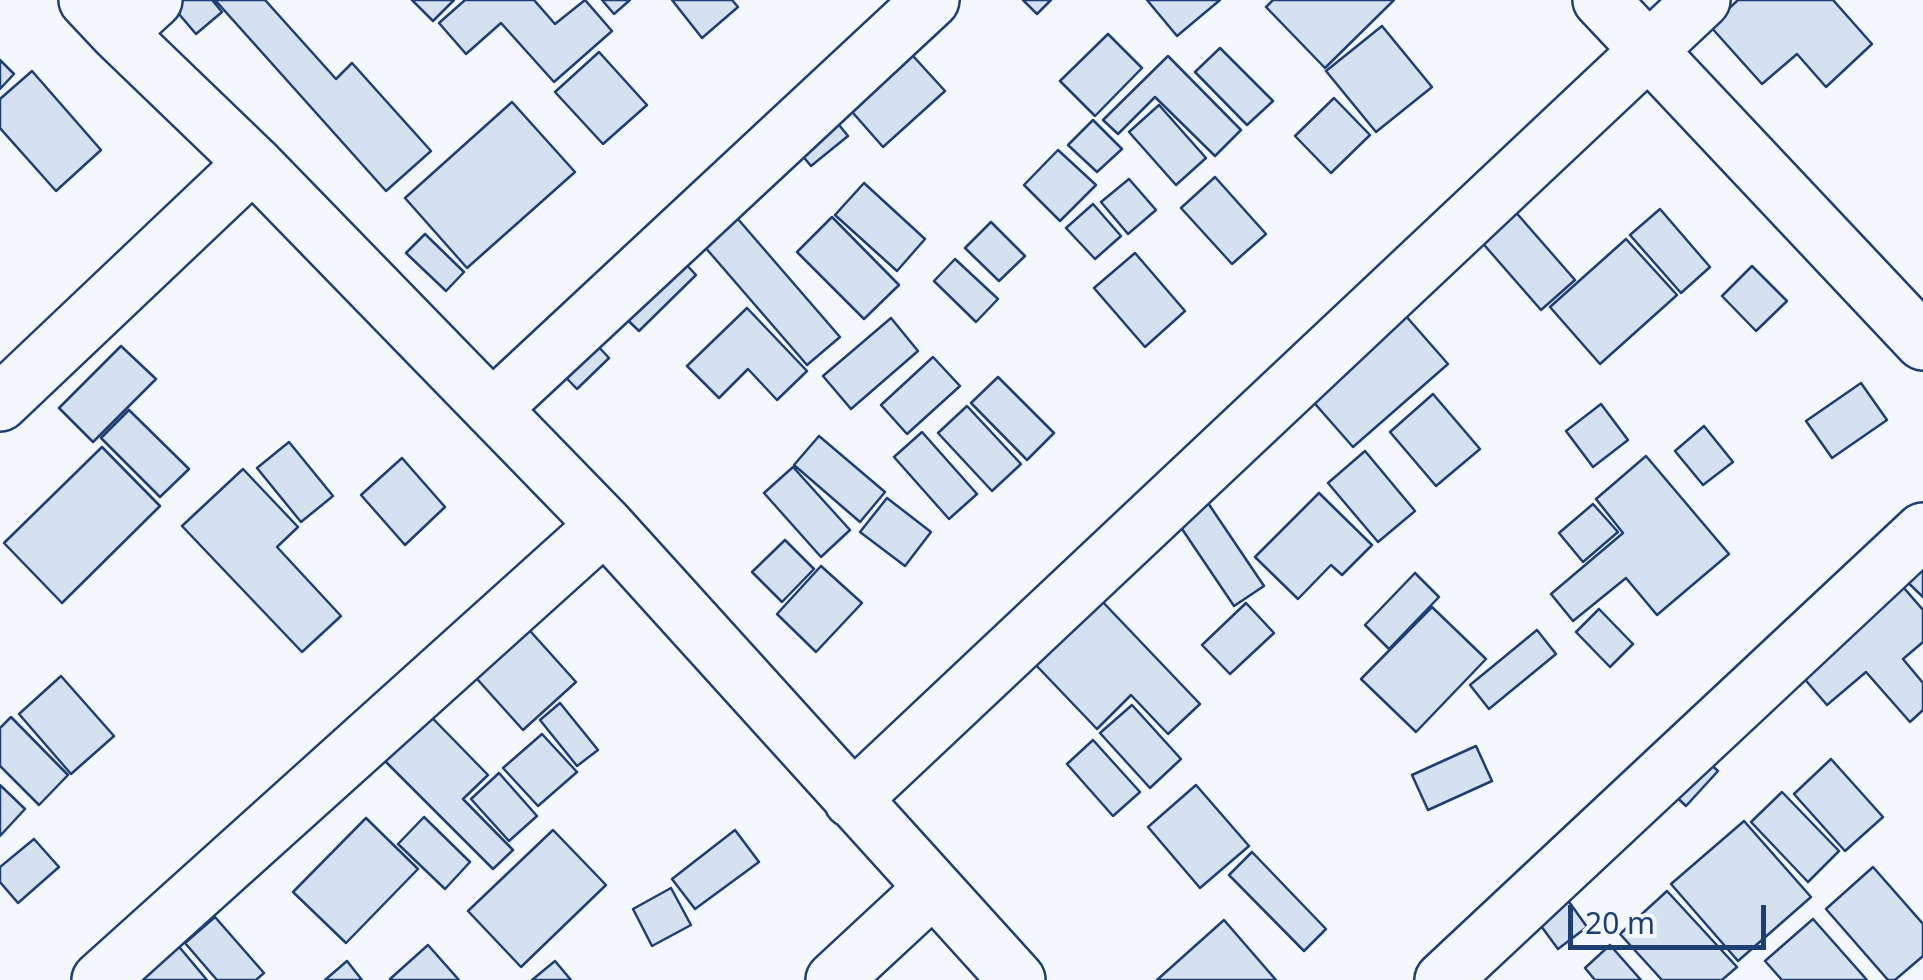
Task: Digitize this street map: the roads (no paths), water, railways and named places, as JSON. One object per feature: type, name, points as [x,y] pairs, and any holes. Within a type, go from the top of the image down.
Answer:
[{"type":"street","points":[[492,409],[931,0]]},
{"type":"street","points":[[1601,0],[1923,342]]},
{"type":"street","points":[[852,800],[1702,0]]},
{"type":"street","points":[[120,11],[253,164],[605,526],[1017,980]]},
{"type":"street","points":[[0,402],[253,164]]},
{"type":"street","points":[[100,980],[605,526]]},
{"type":"street","points":[[1443,980],[1923,531]]},
{"type":"street","points":[[834,980],[932,889]]}]
